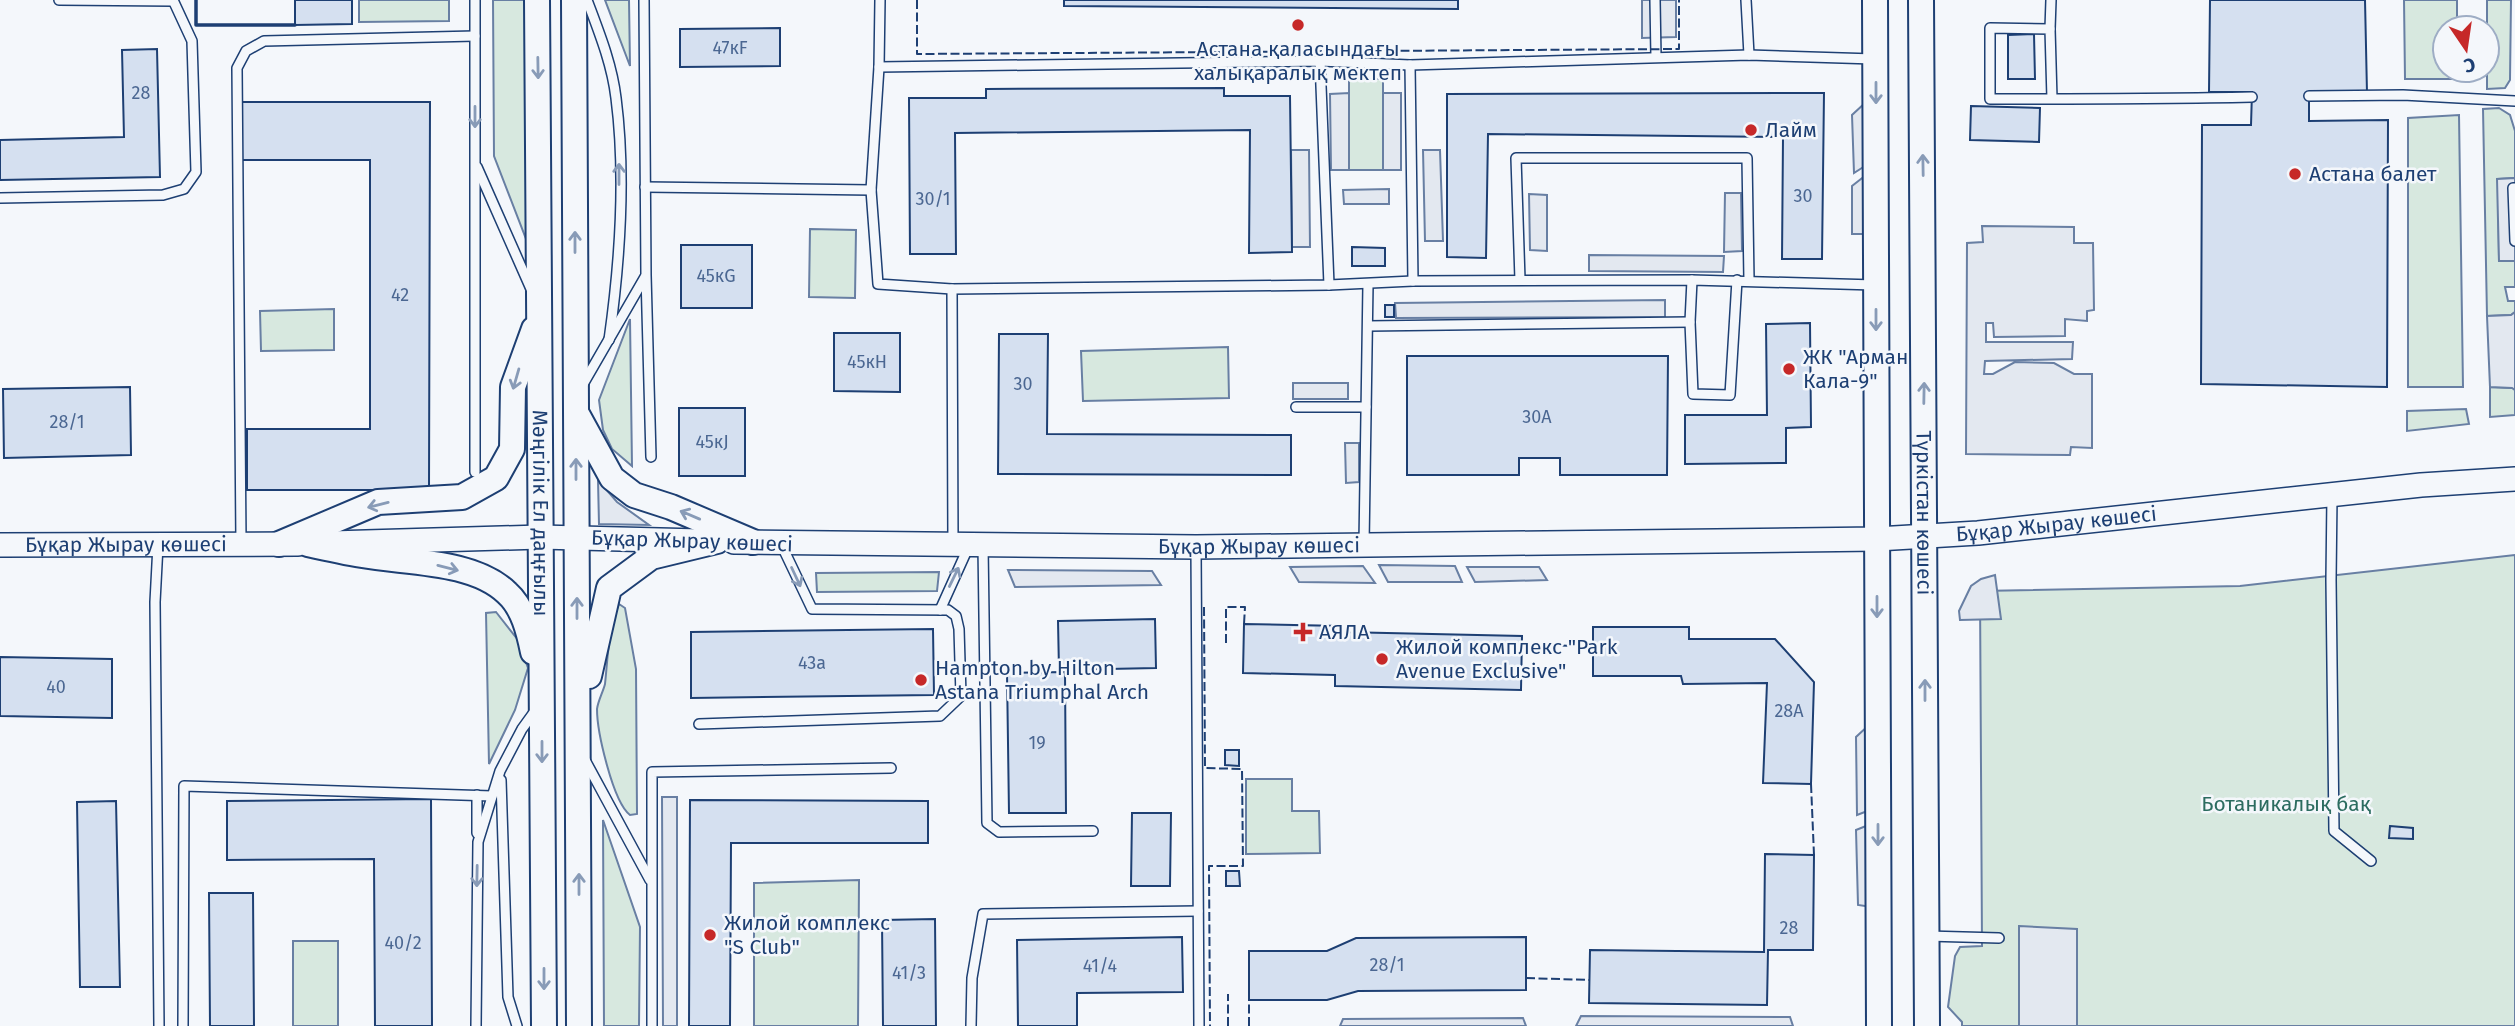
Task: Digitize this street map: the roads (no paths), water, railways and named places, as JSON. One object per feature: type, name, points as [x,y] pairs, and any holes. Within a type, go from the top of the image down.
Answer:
[{"type":"main road","name":"Мәңгілік Ел даңғылы","points":[[537,0],[544,1026]]},
{"type":"main road","name":"Мәңгілік Ел даңғылы","points":[[574,0],[579,1026]]},
{"type":"main road","points":[[1875,0],[1879,1026]]},
{"type":"main road","name":"Түркістан көшесі","points":[[1921,0],[1927,1026]]},
{"type":"main road","points":[[279,544],[378,502],[462,497],[496,478],[512,449],[513,387],[540,312]]},
{"type":"main road","points":[[576,405],[612,478],[634,495],[753,542]]},
{"type":"main road","points":[[578,717],[609,587],[651,557],[717,541]]},
{"type":"main road","points":[[309,544],[449,568],[481,576],[509,593],[528,628],[542,701]]},
{"type":"street","points":[[2480,481],[2515,469]]},
{"type":"street","name":"Бұқар Жырау көшесі","points":[[0,545],[309,544],[540,537],[780,544],[1196,547],[1877,539],[1978,533],[2332,494],[2515,479]]},
{"type":"lane","points":[[0,198],[163,195],[184,189],[195,172],[192,41],[173,0],[59,0]]},
{"type":"lane","points":[[475,0],[475,472]]},
{"type":"lane","points":[[587,0],[606,51],[616,97],[620,223],[616,290],[608,340]]},
{"type":"lane","points":[[644,0],[646,275],[651,457]]},
{"type":"lane","points":[[880,0],[879,67],[871,190],[878,284],[952,289],[1520,280],[1749,280],[1876,285]]},
{"type":"lane","points":[[1655,0],[1656,57]]},
{"type":"lane","points":[[1746,0],[1749,55]]},
{"type":"lane","points":[[2051,0],[2052,99]]},
{"type":"lane","points":[[2050,29],[1990,28],[1990,99],[2252,97]]},
{"type":"lane","points":[[241,544],[237,68],[246,51],[264,41],[475,36]]},
{"type":"lane","points":[[879,67],[1320,61],[1410,65],[1749,55],[1875,59]]},
{"type":"lane","points":[[1320,61],[1329,285]]},
{"type":"lane","points":[[1410,65],[1413,281]]},
{"type":"lane","points":[[2309,96],[2403,95],[2515,101]]},
{"type":"lane","points":[[1520,280],[1517,256],[1516,158],[1747,158],[1749,280]]},
{"type":"lane","points":[[475,162],[540,312]]},
{"type":"lane","points":[[645,187],[871,190]]},
{"type":"lane","points":[[2515,188],[2515,241]]},
{"type":"lane","points":[[576,405],[608,340],[646,275]]},
{"type":"lane","points":[[1692,280],[1690,322],[1693,394],[1730,395],[1737,280]]},
{"type":"lane","points":[[1364,545],[1368,284]]},
{"type":"lane","points":[[952,289],[986,824],[999,832],[1093,831]]},
{"type":"lane","points":[[1368,326],[1690,322]]},
{"type":"lane","points":[[1296,407],[1366,407]]},
{"type":"lane","points":[[2332,494],[2334,831],[2371,861]]},
{"type":"lane","points":[[158,544],[155,602],[159,1026]]},
{"type":"lane","points":[[699,724],[940,716],[961,696],[960,629],[956,616],[948,610],[812,609],[780,544]]},
{"type":"lane","points":[[940,610],[968,546]]},
{"type":"lane","points":[[1196,547],[1199,1026]]},
{"type":"lane","points":[[478,842],[500,771],[522,729],[542,701]]},
{"type":"lane","points":[[578,746],[651,881]]},
{"type":"lane","points":[[652,1026],[652,772],[891,768]]},
{"type":"lane","points":[[500,771],[508,998],[517,1026]]},
{"type":"lane","points":[[183,1026],[184,786],[492,796]]},
{"type":"lane","points":[[475,1026],[477,795]]},
{"type":"lane","points":[[971,1026],[972,978],[983,915],[1198,911]]},
{"type":"lane","points":[[1927,936],[1999,937]]},
{"type":"place","name":"Астана қаласындағы халықаралық мектеп","points":[[1298,25]]},
{"type":"place","name":"Лайм","points":[[1751,130]]},
{"type":"place","name":"Астана балет","points":[[2295,174]]},
{"type":"place","name":"ЖК \"Арман Кала-9\"","points":[[1789,369]]},
{"type":"place","name":"АЯЛА","points":[[1303,632]]},
{"type":"place","name":"Жилой комплекс \"Park Avenue Exclusive\"","points":[[1382,659]]},
{"type":"place","name":"Hampton by Hilton Astana Triumphal Arch","points":[[921,680]]},
{"type":"place","name":"Жилой комплекс \"S Club\"","points":[[710,935]]},
{"type":"park label","name":"Ботаникалық бақ","points":[[2286,804]]}]
